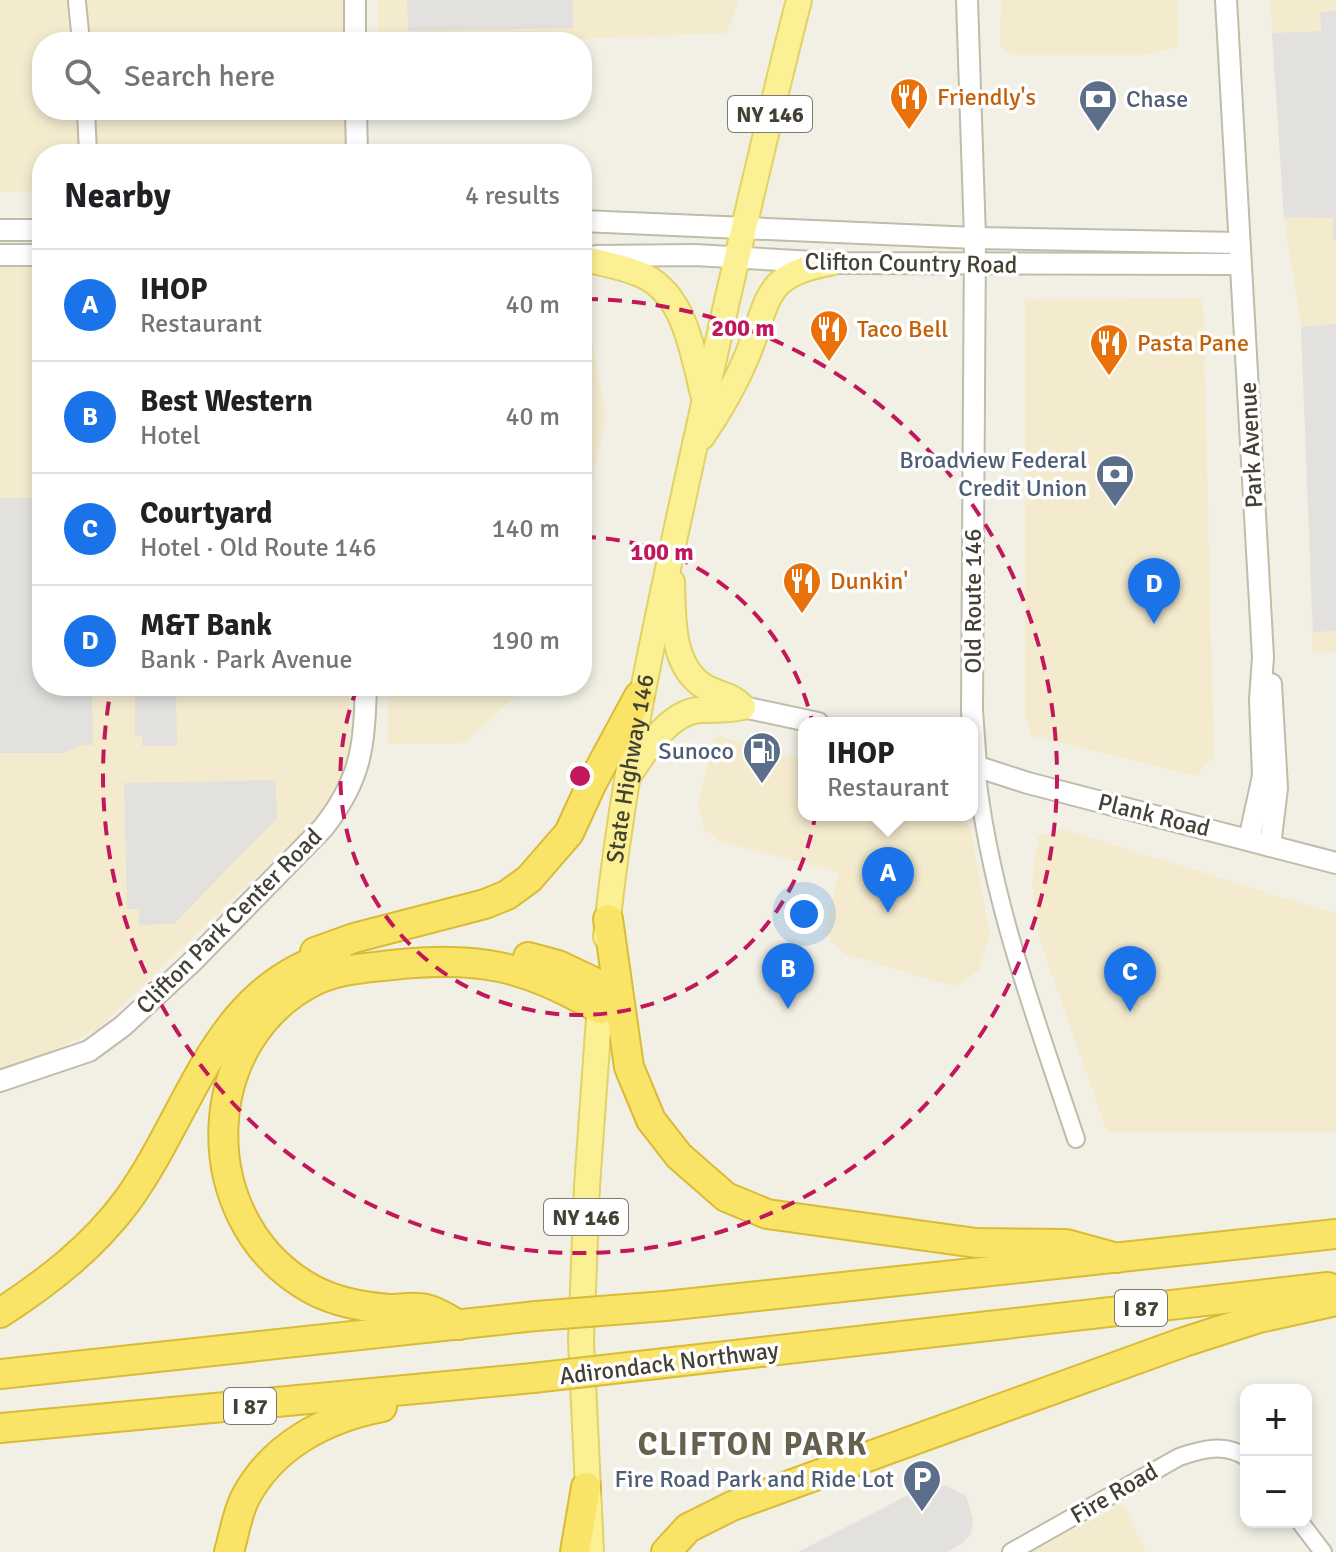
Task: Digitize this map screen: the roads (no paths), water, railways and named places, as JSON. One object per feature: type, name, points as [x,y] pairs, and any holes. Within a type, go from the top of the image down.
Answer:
[{"type":"highway","points":[[0,1313],[68,1265],[97,1237],[156,1158],[203,1070],[243,1008],[319,950],[485,904],[507,895],[529,879],[569,833],[639,696]]},
{"type":"highway","points":[[608,919],[629,1067],[651,1120],[679,1156],[726,1197],[767,1214],[976,1243],[1066,1244],[1117,1258]]},
{"type":"highway","points":[[292,970],[334,955],[424,944],[462,944],[558,965],[601,997]]},
{"type":"highway","points":[[459,1325],[427,1309],[389,1309],[333,1299],[303,1284],[263,1249],[239,1210],[222,1155],[223,1113],[232,1076],[259,1030],[283,1001],[316,980],[354,969],[427,961],[496,964],[601,997]]},
{"type":"highway","name":"I 87","points":[[0,1374],[1336,1234]]},
{"type":"highway","name":"Adirondack Northway","points":[[0,1428],[500,1382],[1336,1286]]},
{"type":"highway","points":[[666,1552],[688,1528],[732,1506],[1184,1342],[1259,1318],[1336,1301]]},
{"type":"highway","points":[[229,1552],[245,1498],[292,1442],[360,1411],[500,1382]]},
{"type":"highway","points":[[575,1552],[586,1487]]},
{"type":"main road","name":"State Highway 146","points":[[591,1552],[581,1341],[587,1186],[608,919],[625,781],[639,696],[704,400],[799,0]]},
{"type":"main road","points":[[592,260],[639,273],[666,292],[684,326],[704,400]]},
{"type":"main road","points":[[694,449],[727,401],[771,292],[799,269],[830,263]]},
{"type":"main road","points":[[625,781],[657,737],[682,716],[695,710],[724,712],[743,707],[733,696],[707,688],[685,668],[674,629],[670,556]]},
{"type":"street","points":[[355,0],[355,32]]},
{"type":"street","name":"Old Route 146","points":[[967,0],[975,238],[972,717]]},
{"type":"street","name":"Park Avenue","points":[[1226,0],[1263,657],[1260,700],[1263,776],[1249,840]]},
{"type":"street","points":[[77,2],[80,32]]},
{"type":"street","points":[[86,120],[88,144]]},
{"type":"street","points":[[356,120],[357,144]]},
{"type":"street","name":"Clifton Country Road","points":[[592,221],[975,238],[1238,243]]},
{"type":"street","points":[[0,230],[32,230]]},
{"type":"street","points":[[0,255],[32,255]]},
{"type":"street","name":"Clifton Country Road","points":[[592,257],[737,257],[830,263],[973,265],[1240,264]]},
{"type":"street","points":[[1263,657],[1273,698],[1275,729],[1277,788],[1270,846]]},
{"type":"street","name":"Clifton Park Center Road","points":[[0,1081],[89,1051],[123,1026],[323,828],[346,796],[359,768],[365,696]]},
{"type":"street","points":[[743,707],[798,719]]},
{"type":"street","name":"Plank Road","points":[[978,766],[1028,783],[1336,863]]},
{"type":"street","name":"Old Route 146","points":[[978,796],[1001,908],[1076,1139]]},
{"type":"street","name":"Fire Road","points":[[1011,1552],[1179,1457],[1202,1449],[1222,1448],[1243,1456]]},
{"type":"street","points":[[1305,1528],[1323,1552]]},
{"type":"place","name":"Friendly's","points":[[909,131]]},
{"type":"place","name":"Chase","points":[[1098,133]]},
{"type":"place","name":"Taco Bell","points":[[829,363]]},
{"type":"place","name":"Pasta Pane","points":[[1109,377]]},
{"type":"place","name":"Broadview Federal Credit Union","points":[[1115,508]]},
{"type":"place","name":"Dunkin'","points":[[802,615]]},
{"type":"place","name":"M&T Bank","points":[[1154,624]]},
{"type":"place","name":"Sunoco","points":[[762,785]]},
{"type":"place","name":"IHOP","points":[[888,913]]},
{"type":"place","name":"Best Western","points":[[788,1009]]},
{"type":"place","name":"Courtyard","points":[[1130,1012]]},
{"type":"place","name":"Fire Road Park and Ride Lot","points":[[922,1513]]},
{"type":"district","name":"CLIFTON PARK","points":[[753,1444]]}]
